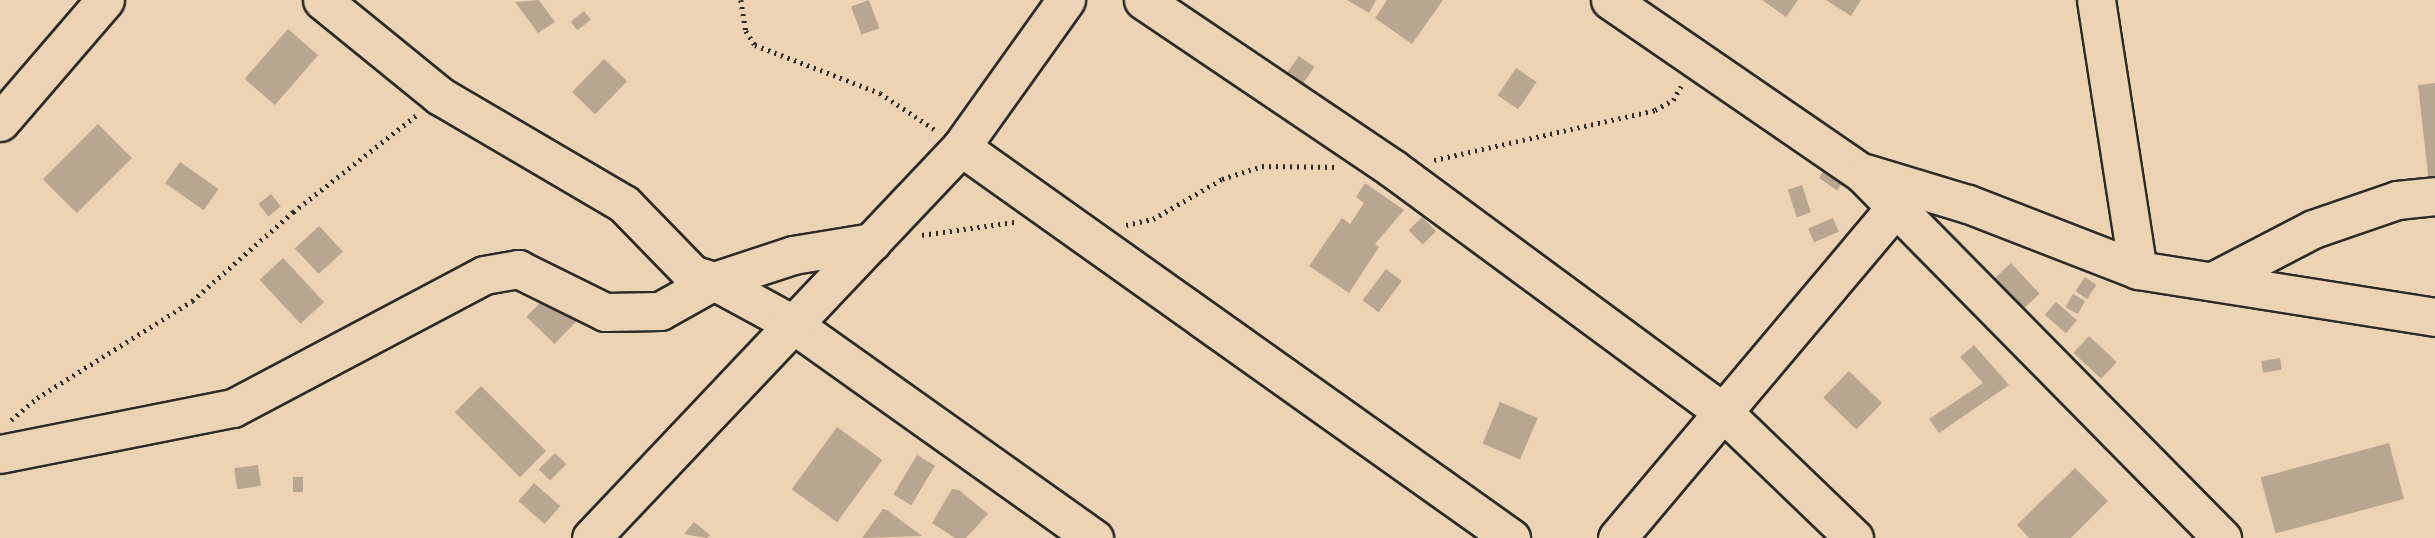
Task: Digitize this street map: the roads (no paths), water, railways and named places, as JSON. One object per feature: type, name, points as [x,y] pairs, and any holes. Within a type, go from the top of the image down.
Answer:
[{"type":"street","points":[[0,122],[105,0]]},
{"type":"street","points":[[322,0],[440,96],[624,204],[692,274],[714,281],[791,323],[1094,538]]},
{"type":"street","points":[[591,538],[791,323],[961,147],[1066,0]]},
{"type":"street","points":[[1143,0],[1392,168],[1723,412],[1854,538]]},
{"type":"street","points":[[1610,0],[1690,51],[1862,173],[2222,538]]},
{"type":"street","points":[[2095,0],[2138,270]]},
{"type":"street","points":[[961,147],[1062,215],[1511,538]]},
{"type":"street","points":[[1862,173],[1968,204],[2138,270],[2435,317]]},
{"type":"street","points":[[2213,281],[2313,229],[2397,200],[2435,196]]},
{"type":"street","points":[[1617,538],[1896,207]]},
{"type":"street","points":[[0,454],[233,408],[484,275],[518,269],[605,312],[660,311],[714,281],[793,255],[872,242]]}]
